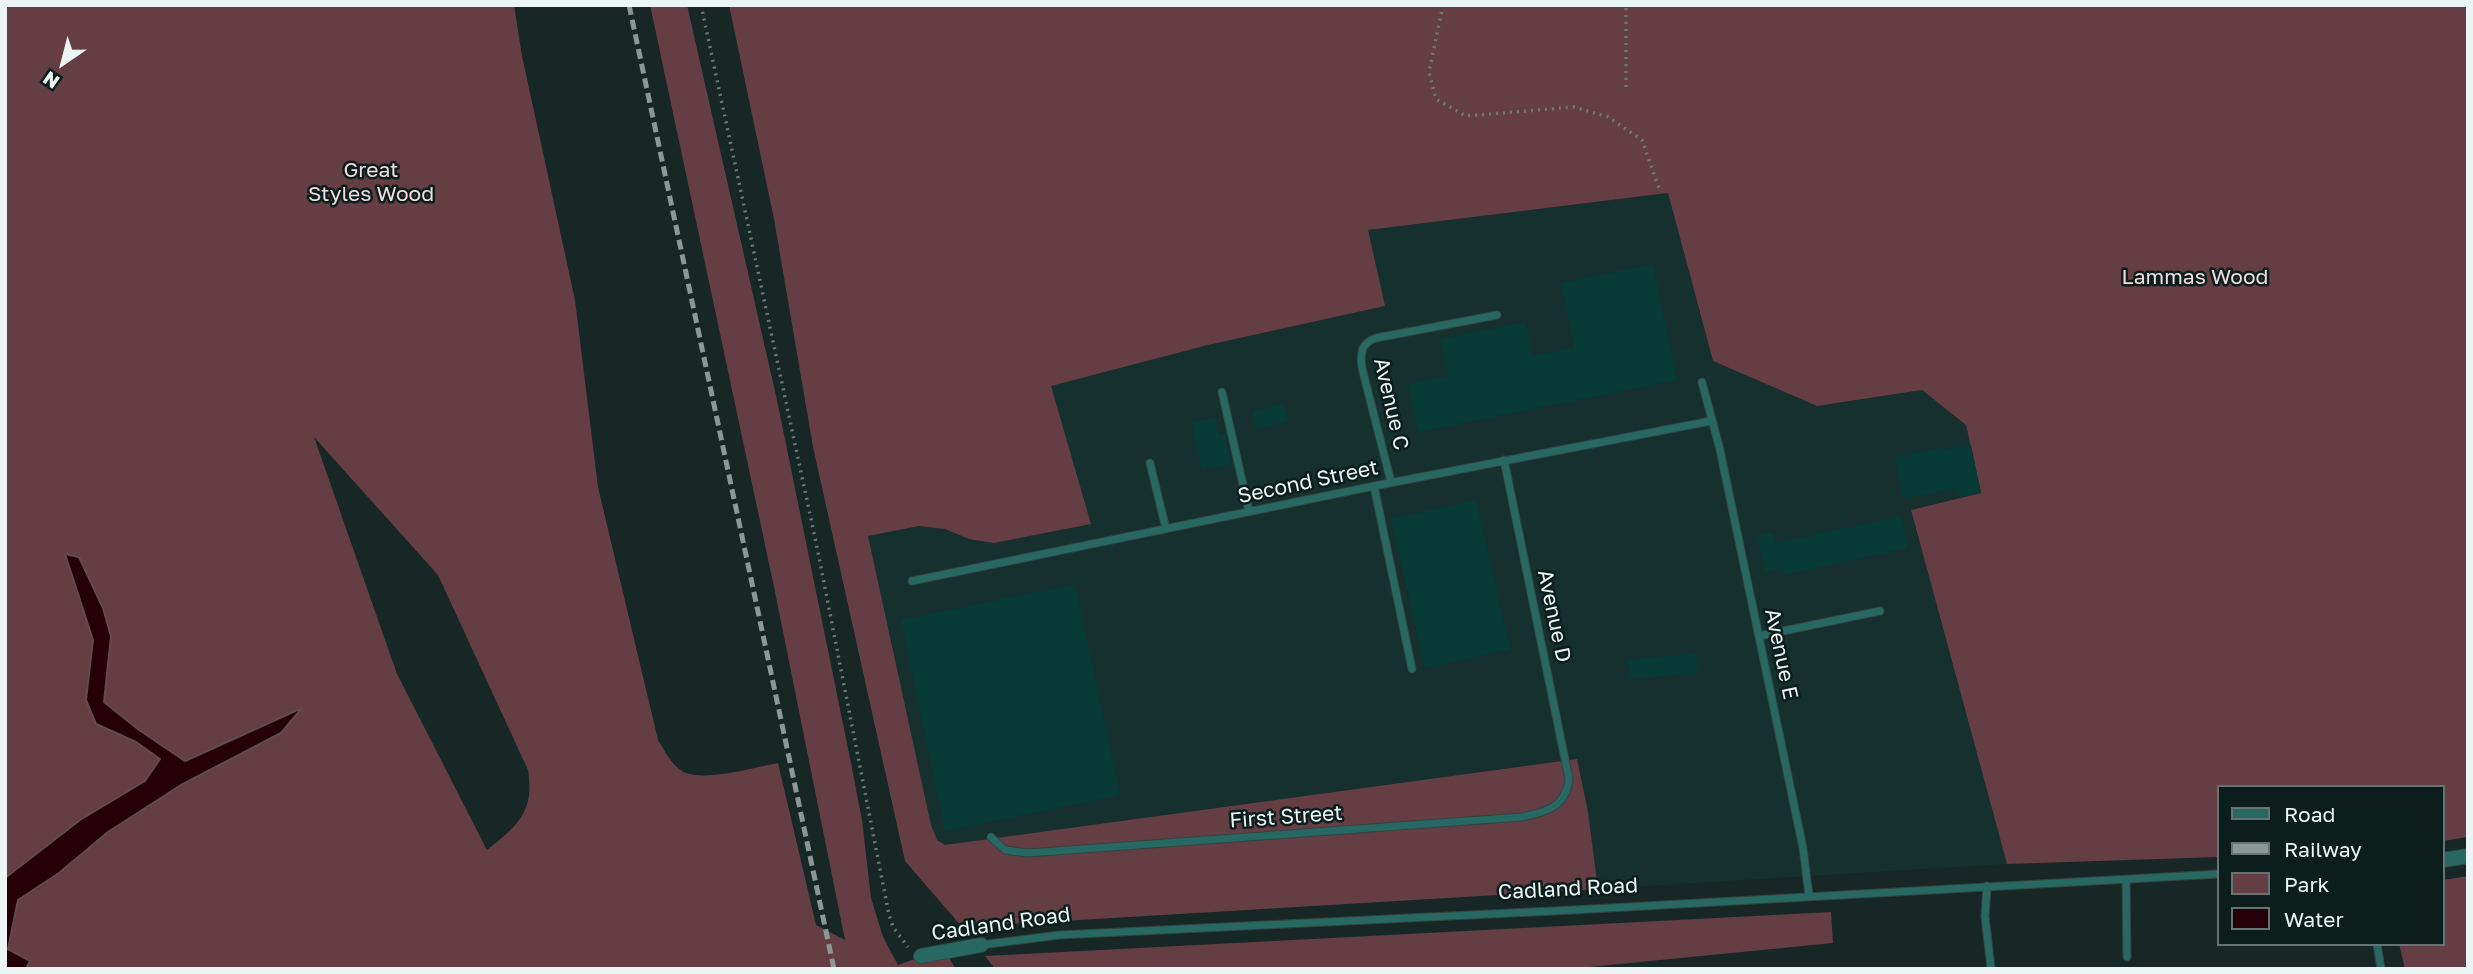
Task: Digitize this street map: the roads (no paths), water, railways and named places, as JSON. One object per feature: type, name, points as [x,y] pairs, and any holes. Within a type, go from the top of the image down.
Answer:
[{"type":"street","points":[[2445,860],[2468,856]]},
{"type":"street","name":"Cadland Road","points":[[921,956],[981,945]]},
{"type":"lane","name":"Avenue C","points":[[1391,482],[1362,368],[1361,351],[1365,344],[1376,338],[1497,315]]},
{"type":"lane","name":"Avenue E","points":[[1702,382],[1720,450],[1759,636],[1803,848],[1809,895]]},
{"type":"lane","points":[[1222,392],[1249,512]]},
{"type":"lane","name":"Second Street","points":[[912,581],[1374,485],[1712,421]]},
{"type":"lane","name":"Avenue D","points":[[1504,460],[1570,779]]},
{"type":"lane","points":[[1150,463],[1166,529]]},
{"type":"lane","points":[[1374,485],[1412,669]]},
{"type":"lane","points":[[1759,636],[1880,611]]},
{"type":"lane","name":"First Street","points":[[990,837],[1005,850],[1028,853],[1522,817],[1549,811],[1557,805],[1568,788],[1570,779]]},
{"type":"lane","name":"Cadland Road","points":[[981,945],[1059,935],[2218,874]]},
{"type":"lane","points":[[2126,879],[2127,957]]},
{"type":"lane","points":[[1987,886],[1985,916],[1991,969]]},
{"type":"lane","points":[[2378,946],[2381,969]]},
{"type":"water","points":[[65,554],[79,557],[103,608],[111,636],[104,702],[185,761],[302,708],[281,733],[181,785],[108,832],[59,873],[18,900],[8,949],[30,961],[26,969],[5,969],[5,878],[80,820],[145,781],[160,759],[136,742],[96,724],[86,700],[93,640]]},
{"type":"railway","points":[[629,5],[834,969]]},
{"type":"park label","name":"Great Styles Wood","points":[[371,182]]},
{"type":"park label","name":"Lammas Wood","points":[[2195,277]]}]
